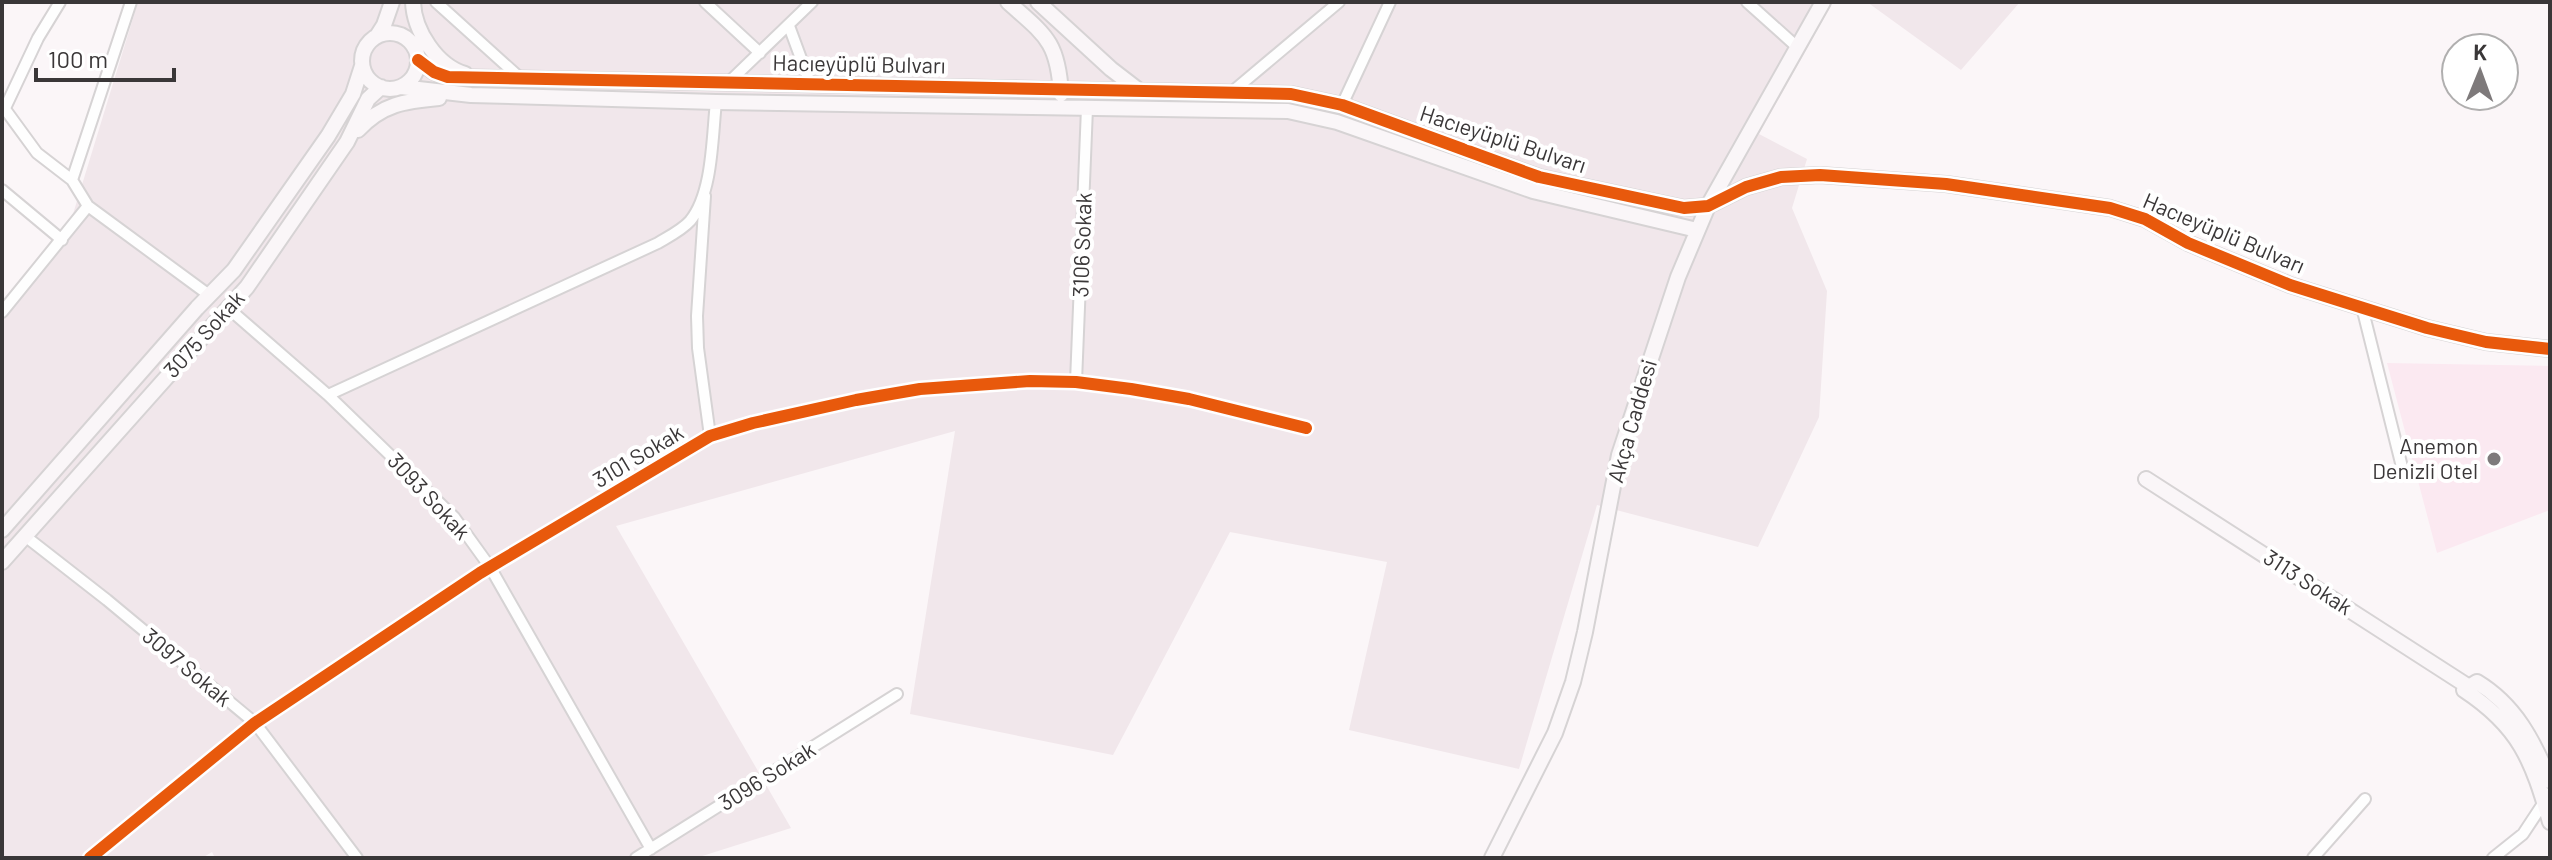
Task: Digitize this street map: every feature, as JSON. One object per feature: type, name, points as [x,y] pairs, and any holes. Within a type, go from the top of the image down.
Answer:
[{"type":"street","points":[[60,2],[4,106],[37,153],[72,180],[88,206],[209,295]]},
{"type":"street","points":[[72,180],[131,2]]},
{"type":"street","points":[[377,36],[392,33],[407,38],[413,44],[418,60],[414,76],[401,87],[381,87],[370,79],[362,66],[365,48],[377,36],[392,2]]},
{"type":"street","points":[[407,38],[406,20],[412,2]]},
{"type":"street","points":[[412,2],[419,27],[440,59],[457,72],[477,76]]},
{"type":"street","points":[[436,2],[519,77]]},
{"type":"street","points":[[705,2],[760,53]]},
{"type":"street","points":[[710,436],[698,348],[697,316],[705,190],[716,102],[730,81],[812,2]]},
{"type":"street","points":[[1008,2],[1050,41],[1059,65],[1062,106]]},
{"type":"street","points":[[1038,2],[1138,90],[1138,109]]},
{"type":"street","points":[[1233,91],[1339,2]]},
{"type":"street","points":[[1342,105],[1390,2]]},
{"type":"street","points":[[1747,2],[1796,46]]},
{"type":"street","name":"Akça Caddesi","points":[[1492,858],[1555,733],[1573,682],[1619,455],[1657,335],[1697,230],[1823,2]]},
{"type":"street","points":[[789,26],[810,83]]},
{"type":"street","name":"Hacıeyüplü Bulvarı","points":[[418,60],[444,76],[1291,94],[1342,105],[1536,184],[1662,205],[1684,208],[1708,206],[1758,183],[1781,177],[1820,175],[1946,184],[2079,202],[2145,219],[2188,243],[2290,285],[2427,328],[2486,342],[2550,349]]},
{"type":"street","name":"3075 Sokak","points":[[2,530],[234,270],[328,136],[353,94],[362,66]]},
{"type":"street","name":"3075 Sokak","points":[[2,562],[228,308],[280,241],[347,142],[368,99],[381,87]]},
{"type":"street","name":"Hacıeyüplü Bulvarı","points":[[401,87],[471,95],[716,102],[1062,106],[1306,114],[1697,230]]},
{"type":"street","points":[[347,142],[372,115],[387,106],[402,101],[471,95]]},
{"type":"street","name":"3106 Sokak","points":[[1076,382],[1087,108]]},
{"type":"street","points":[[2,190],[62,240]]},
{"type":"street","points":[[328,395],[658,243],[690,220],[705,190]]},
{"type":"street","points":[[2,312],[88,206]]},
{"type":"street","points":[[2362,307],[2402,467]]},
{"type":"street","name":"3093 Sokak","points":[[228,308],[328,395],[446,508],[490,567],[651,849]]},
{"type":"street","name":"3101 Sokak","points":[[90,858],[255,723],[490,567],[710,436],[793,413],[920,389],[985,382],[1076,382],[1189,399],[1306,428]]},
{"type":"street","name":"3113 Sokak","points":[[2146,479],[2470,686]]},
{"type":"street","name":"3097 Sokak","points":[[25,536],[255,723],[357,858]]},
{"type":"street","points":[[2470,686],[2494,692],[2511,709],[2538,751],[2550,781]]},
{"type":"street","points":[[2470,686],[2505,721],[2528,760],[2547,798],[2550,822]]},
{"type":"street","name":"3096 Sokak","points":[[636,858],[897,694]]},
{"type":"street","points":[[2493,858],[2523,834],[2547,798]]},
{"type":"street","points":[[2313,858],[2365,799]]},
{"type":"shaded area","points":[[138,2],[1833,2],[1759,134],[1807,159],[1792,208],[1827,291],[1819,417],[1758,547],[1597,505],[1519,769],[1349,730],[1387,562],[1230,532],[1113,755],[910,714],[955,431],[616,526],[791,828],[696,858],[215,858],[212,852],[202,858],[2,858],[2,306],[73,214]]},
{"type":"shaded area","points":[[1867,2],[2020,2],[1961,70]]},
{"type":"shaded area","points":[[2387,363],[2550,366],[2550,510],[2437,553]]},
{"type":"cycle path","points":[[418,60],[434,72],[448,77],[1291,94],[1342,105],[1539,177],[1684,208],[1708,206],[1746,187],[1781,177],[1820,175],[1946,184],[2110,208],[2145,219],[2188,243],[2290,285],[2427,328],[2486,342],[2550,349]]},
{"type":"cycle path","points":[[90,858],[255,723],[480,573],[710,436],[856,400],[920,389],[1030,381],[1076,382],[1131,389],[1189,399],[1306,428]]},
{"type":"place","name":"Anemon Denizli Otel","points":[[2494,459]]}]
